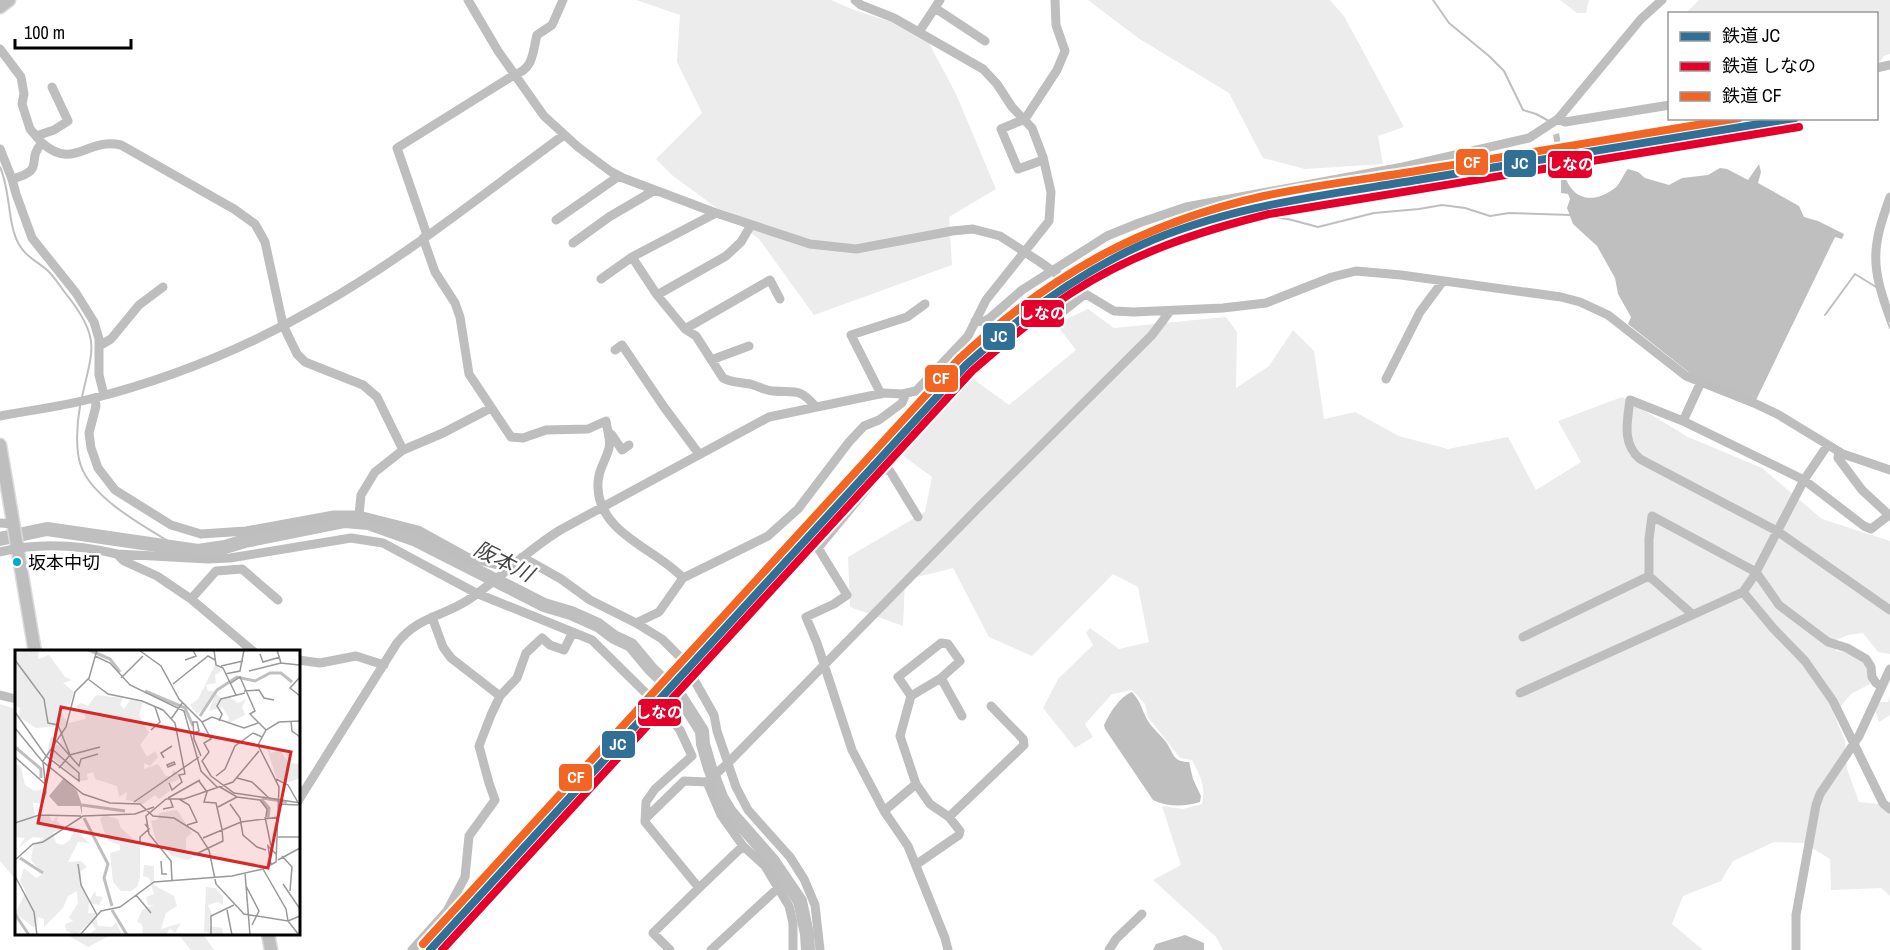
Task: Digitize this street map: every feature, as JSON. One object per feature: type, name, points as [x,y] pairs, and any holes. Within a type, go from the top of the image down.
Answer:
[{"type":"main road","points":[[0,7],[9,0]]},
{"type":"main road","points":[[0,445],[9,524],[17,544],[35,650]]},
{"type":"main road","points":[[268,935],[272,950]]},
{"type":"street","points":[[468,0],[514,75],[544,116],[564,135],[618,176],[751,225],[810,244],[846,249],[881,245],[952,231],[973,230],[1000,236],[1114,311],[1170,311],[1266,303],[1332,277],[1356,272],[1443,281],[1580,302],[1608,315],[1686,375],[1762,407],[1839,452],[1890,470]]},
{"type":"street","points":[[563,0],[552,25],[537,35],[531,63],[524,71],[397,148],[435,272],[455,303],[460,317],[469,374],[491,408],[511,437],[523,438],[546,430],[588,429],[606,421],[609,449],[598,476],[602,508],[623,534],[652,552],[683,578]]},
{"type":"street","points":[[300,798],[397,643],[410,629],[468,600],[548,537],[769,417],[881,394],[916,391],[968,336],[986,300],[1049,221],[1050,192],[1044,160],[1032,128],[1026,119],[1012,107],[997,84],[983,69],[894,18],[861,5],[855,0]]},
{"type":"street","points":[[1044,160],[1018,169],[1001,129],[1026,119],[1057,70],[1065,51],[1056,25],[1054,0]]},
{"type":"street","points":[[975,321],[983,322],[990,318],[1022,290],[1098,242],[1139,223],[1186,207],[1403,167],[1529,138],[1558,119],[1641,19],[1662,0]]},
{"type":"street","points":[[919,32],[937,4],[985,41]]},
{"type":"street","points":[[0,49],[21,77],[24,94],[22,104],[30,129],[53,152],[68,155],[110,143],[121,145],[234,209],[255,224],[265,242],[283,325],[297,354],[304,362],[363,385],[377,397],[403,450]]},
{"type":"street","points":[[12,179],[27,175],[33,170],[39,139],[68,121],[52,87]]},
{"type":"street","points":[[1558,119],[1565,122],[1668,105]]},
{"type":"street","points":[[0,416],[70,404],[96,397],[204,361],[283,325],[352,286],[564,135]]},
{"type":"street","points":[[0,149],[29,231],[88,311],[97,331],[99,375],[95,412],[90,422],[89,433],[98,468],[115,490],[171,525],[201,534],[246,531],[334,515],[359,515],[418,530],[467,557],[506,571]]},
{"type":"street","points":[[556,220],[618,176]]},
{"type":"street","points":[[573,243],[609,217],[655,190]]},
{"type":"street","points":[[1890,197],[1881,223],[1874,261],[1879,287],[1890,318]]},
{"type":"street","points":[[601,279],[632,257],[716,213]]},
{"type":"street","points":[[657,295],[726,256],[741,242],[751,225]]},
{"type":"street","points":[[632,257],[657,295],[684,329],[696,336],[723,378],[772,392],[786,390],[799,392],[815,406]]},
{"type":"street","points":[[684,329],[770,280],[780,299]]},
{"type":"street","points":[[1386,379],[1420,312],[1443,281]]},
{"type":"street","points":[[99,346],[108,341],[139,305],[163,287]]},
{"type":"street","points":[[1052,320],[1082,292]]},
{"type":"street","points":[[881,394],[851,335],[907,317],[925,304]]},
{"type":"street","points":[[645,819],[684,781],[707,782],[728,763],[977,508],[1152,335],[1170,311]]},
{"type":"street","points":[[615,350],[622,345],[699,454]]},
{"type":"street","points":[[711,360],[749,346]]},
{"type":"street","points":[[1683,421],[1701,382]]},
{"type":"street","points":[[636,623],[659,612],[683,578],[768,536],[798,508],[864,426],[879,420],[903,403],[906,393]]},
{"type":"street","points":[[1839,452],[1838,458],[1862,490],[1889,515],[1871,529],[1804,480],[1683,421],[1630,400],[1627,427],[1631,451],[1640,459],[1777,531],[1890,610]]},
{"type":"street","points":[[359,515],[361,495],[375,472],[403,450],[443,433],[491,408]]},
{"type":"street","points":[[608,432],[622,450],[629,445]]},
{"type":"street","points":[[1520,693],[1743,592],[1756,572],[1804,480],[1827,446]]},
{"type":"street","points":[[918,517],[890,471],[883,469],[818,548],[847,595],[806,617],[852,750],[884,811],[903,837],[917,864],[948,950]]},
{"type":"street","points":[[1692,614],[1649,576],[1652,516],[1756,572],[1779,605],[1828,642],[1847,648],[1866,659],[1871,667],[1872,677],[1881,686]]},
{"type":"street","points":[[0,552],[17,544],[58,545],[117,554],[208,559],[230,558],[341,539],[362,539],[383,543],[479,591],[592,640],[668,714],[690,748],[692,756],[655,789],[646,802],[645,822],[699,888]]},
{"type":"street","points":[[117,554],[124,561],[157,576],[191,599],[253,650]]},
{"type":"street","points":[[522,557],[561,579],[590,600],[662,639],[687,667],[714,715],[717,731],[736,787],[748,810],[790,857],[804,879],[816,905],[819,950]]},
{"type":"street","points":[[191,599],[216,571],[242,569],[278,600]]},
{"type":"street","points":[[1523,637],[1649,576]]},
{"type":"street","points":[[1743,592],[1750,603],[1805,661],[1833,701],[1883,803],[1890,809]]},
{"type":"street","points":[[432,617],[443,647],[451,658],[500,696]]},
{"type":"street","points":[[412,950],[447,911],[465,877],[470,836],[495,800],[479,746],[490,715],[500,696],[517,678],[526,653],[542,638],[550,645],[564,650],[573,632]]},
{"type":"street","points":[[911,696],[898,678],[941,643],[948,644],[960,661],[941,678],[911,696],[900,736],[916,784],[930,804],[949,817],[960,831],[959,835],[917,864]]},
{"type":"street","points":[[300,660],[320,663],[356,656],[384,665]]},
{"type":"street","points":[[1796,950],[1796,915],[1816,805],[1820,794],[1854,743],[1890,669]]},
{"type":"street","points":[[941,678],[962,716]]},
{"type":"street","points":[[0,695],[15,699]]},
{"type":"street","points":[[949,817],[1024,745],[1023,740],[991,706]]},
{"type":"street","points":[[707,782],[721,815],[743,846],[765,866],[789,906],[793,923],[793,950]]},
{"type":"street","points":[[884,811],[916,784]]},
{"type":"street","points":[[670,950],[653,933],[743,846]]},
{"type":"street","points":[[711,950],[778,888]]},
{"type":"street","points":[[1109,950],[1116,939],[1142,914]]},
{"type":"shaded area","points":[[636,0],[831,0],[854,10],[923,32],[956,94],[996,189],[949,217],[952,265],[814,315],[759,239],[673,176],[656,159],[702,113],[677,62],[680,15]]},
{"type":"shaded area","points":[[1088,0],[1330,0],[1344,16],[1404,127],[1378,136],[1383,164],[1305,169],[1263,158],[1229,93],[1138,38]]},
{"type":"shaded area","points":[[1560,0],[1589,0],[1586,13],[1577,13]]},
{"type":"shaded area","points":[[1699,0],[1890,0],[1890,54],[1884,56],[1878,65],[1878,12],[1688,11]]},
{"type":"shaded area","points":[[1559,133],[1566,180],[1576,193],[1583,197],[1598,197],[1606,194],[1617,186],[1628,169],[1638,172],[1645,178],[1669,185],[1682,178],[1708,175],[1720,168],[1727,169],[1748,180],[1759,164],[1761,172],[1758,183],[1799,206],[1804,217],[1844,234],[1842,239],[1835,237],[1756,400],[1691,374],[1628,324],[1631,317],[1618,294],[1615,278],[1597,246],[1573,224],[1567,208],[1570,199],[1568,194],[1561,193],[1561,176],[1553,135]]},
{"type":"shaded area","points":[[1088,309],[1114,328],[1226,317],[1237,332],[1236,388],[1269,366],[1293,330],[1314,351],[1324,419],[1355,412],[1399,436],[1448,449],[1508,437],[1536,490],[1581,462],[1558,421],[1622,397],[1688,437],[1762,468],[1822,519],[1890,541],[1890,654],[1878,652],[1863,633],[1848,635],[1836,640],[1836,651],[1851,654],[1861,660],[1867,670],[1870,684],[1851,694],[1834,714],[1845,741],[1847,769],[1859,802],[1890,805],[1890,896],[1881,888],[1831,890],[1830,859],[1804,843],[1774,842],[1733,861],[1721,881],[1683,896],[1672,924],[1703,950],[1223,950],[1216,937],[1153,880],[1181,865],[1162,806],[1183,809],[1202,804],[1202,781],[1192,760],[1180,758],[1148,717],[1145,704],[1132,690],[1112,694],[1085,724],[1093,737],[1075,748],[1043,708],[1058,679],[1093,645],[1086,633],[1090,628],[1119,649],[1149,642],[1138,587],[1113,574],[1032,656],[989,637],[953,568],[905,580],[903,626],[850,607],[848,557],[925,512],[932,477],[899,453],[969,376],[1009,405],[1076,350],[1056,324]]},
{"type":"shaded area","points":[[1132,692],[1148,721],[1166,742],[1176,759],[1189,762],[1193,779],[1201,796],[1200,802],[1176,806],[1153,800],[1105,729],[1104,725],[1115,706]]},
{"type":"shaded area","points":[[1890,696],[1890,715],[1879,722],[1875,711],[1879,702],[1888,702]]},
{"type":"shaded area","points":[[0,704],[15,709],[15,879],[0,861]]},
{"type":"shaded area","points":[[68,935],[111,935],[88,947]]},
{"type":"shaded area","points":[[179,935],[204,935],[214,950],[191,950]]},
{"type":"shaded area","points":[[1185,935],[1204,943],[1204,950],[1153,950],[1156,944]]},
{"type":"waterway","points":[[1433,0],[1449,23],[1504,71],[1523,110],[1549,121]]},
{"type":"waterway","points":[[0,167],[13,229],[20,246],[53,277],[80,313],[90,336],[91,357],[82,397]]},
{"type":"waterway","points":[[1224,229],[1261,216],[1288,219],[1318,227],[1374,213],[1442,205],[1465,208],[1490,216],[1509,213],[1571,215]]},
{"type":"waterway","points":[[1825,315],[1855,274],[1876,287]]},
{"type":"waterway","points":[[1887,320],[1890,328]]},
{"type":"waterway","points":[[80,406],[77,444],[81,466],[87,479],[109,502],[178,547]]},
{"type":"waterway","name":"阪本川","points":[[0,539],[47,529],[198,551],[345,521],[368,523],[416,540],[544,605],[571,613],[598,625],[614,637],[631,645],[651,669],[681,698],[702,731],[703,744],[721,797],[730,812],[772,860],[800,901],[808,950]]},
{"type":"rail line","name":"CF","points":[[423,944],[959,359],[993,329],[1063,278],[1138,237],[1220,207],[1264,196],[1727,120]]},
{"type":"rail line","name":"JC","points":[[430,950],[966,365],[1006,330],[1071,283],[1141,245],[1175,231],[1244,211],[1351,190],[1783,120]]},
{"type":"rail line","name":"しなの","points":[[442,950],[972,371],[1034,320],[1096,278],[1143,255],[1192,236],[1269,214],[1799,127]]},
{"type":"place","name":"坂本中切","points":[[17,562]]}]
